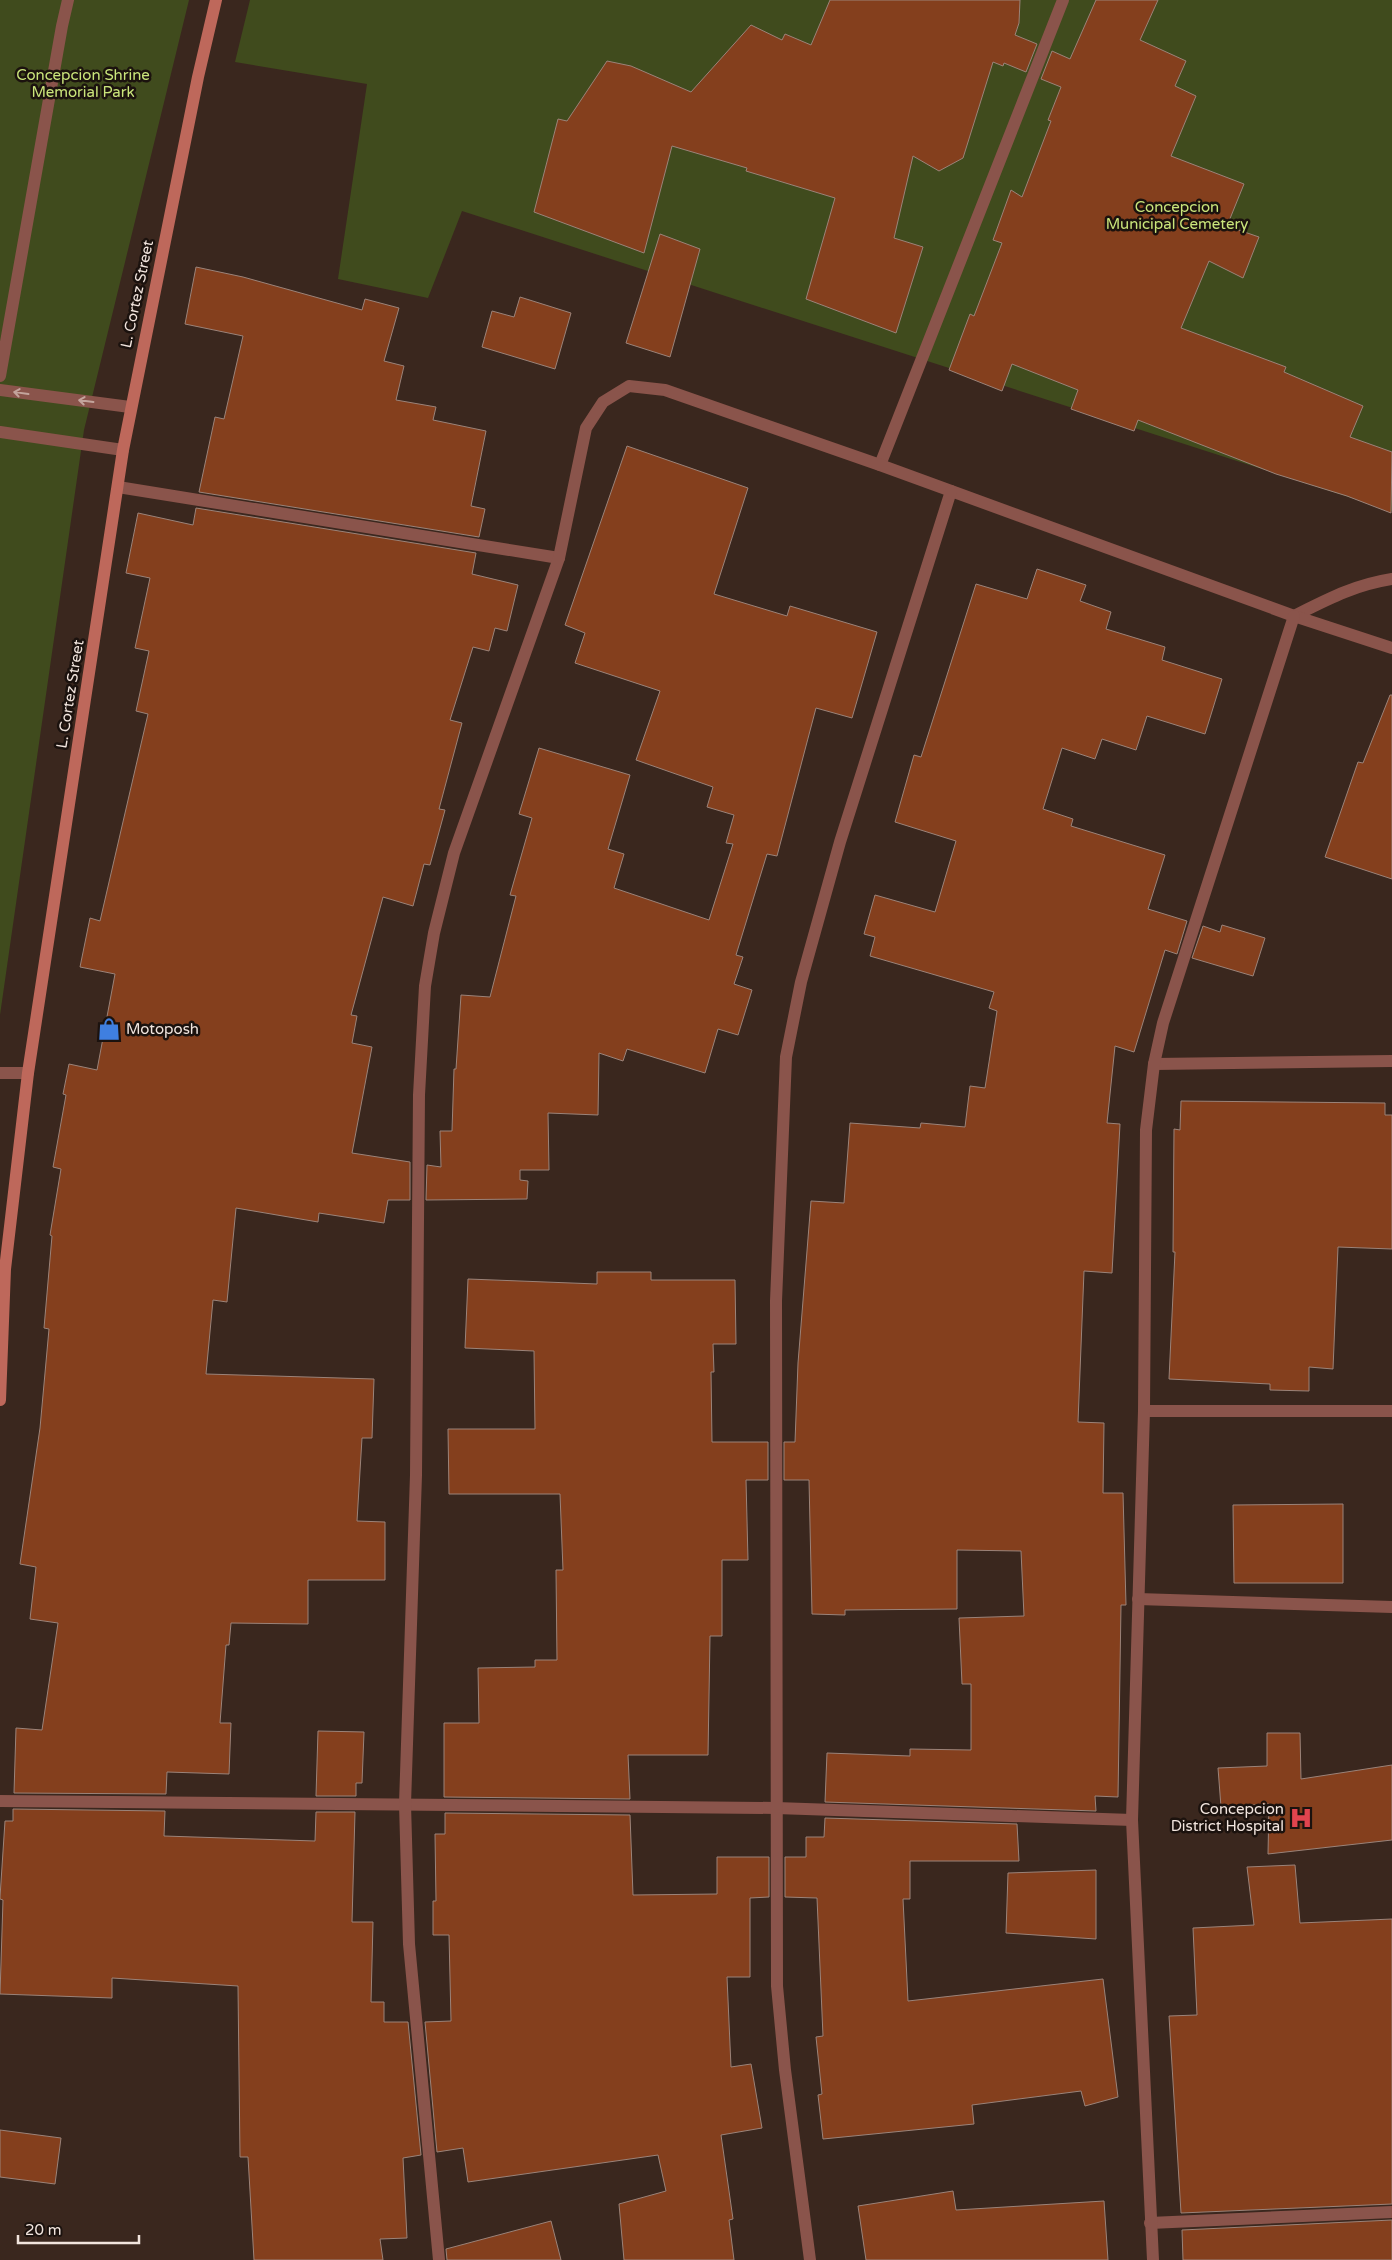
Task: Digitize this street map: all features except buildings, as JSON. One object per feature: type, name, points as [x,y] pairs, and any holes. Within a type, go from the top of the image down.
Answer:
[{"type":"main road","name":"L. Cortez Street","points":[[0,1400],[5,1238],[28,1073],[123,450],[130,407],[216,0]]},
{"type":"street","points":[[0,376],[68,0]]},
{"type":"street","points":[[880,465],[1063,0]]},
{"type":"street","points":[[439,2260],[408,1944],[405,1804],[416,1475],[419,1094],[424,986],[434,933],[454,853],[559,558],[586,428],[603,402],[629,386],[665,390],[880,465],[1294,616],[1392,648]]},
{"type":"street","points":[[0,390],[130,407]]},
{"type":"street","points":[[0,432],[123,450]]},
{"type":"street","points":[[118,487],[559,558]]},
{"type":"street","points":[[810,2260],[785,2070],[777,1986],[776,1301],[786,1058],[801,982],[840,842],[952,491]]},
{"type":"street","points":[[1153,2260],[1132,1820],[1144,1411],[1146,1130],[1154,1064],[1162,1023],[1294,616],[1341,592],[1366,583],[1392,579]]},
{"type":"street","points":[[1154,1064],[1392,1061]]},
{"type":"street","points":[[0,1073],[28,1073]]},
{"type":"street","points":[[1144,1411],[1392,1411]]},
{"type":"street","points":[[1138,1599],[1392,1607]]},
{"type":"street","points":[[0,1801],[776,1808],[1132,1820]]},
{"type":"street","points":[[1150,2223],[1392,2212]]},
{"type":"green space","name":"Concepcion Shrine Memorial Park","points":[[0,0],[189,0],[84,430],[0,1015]]},
{"type":"green space","name":"Concepcion Municipal Cemetery","points":[[250,0],[1392,0],[1392,511],[462,211],[428,298],[338,279],[367,84],[235,62]]},
{"type":"place","name":"Motoposh","points":[[109,1029]]},
{"type":"place","name":"Concepcion District Hospital","points":[[1301,1818]]}]
